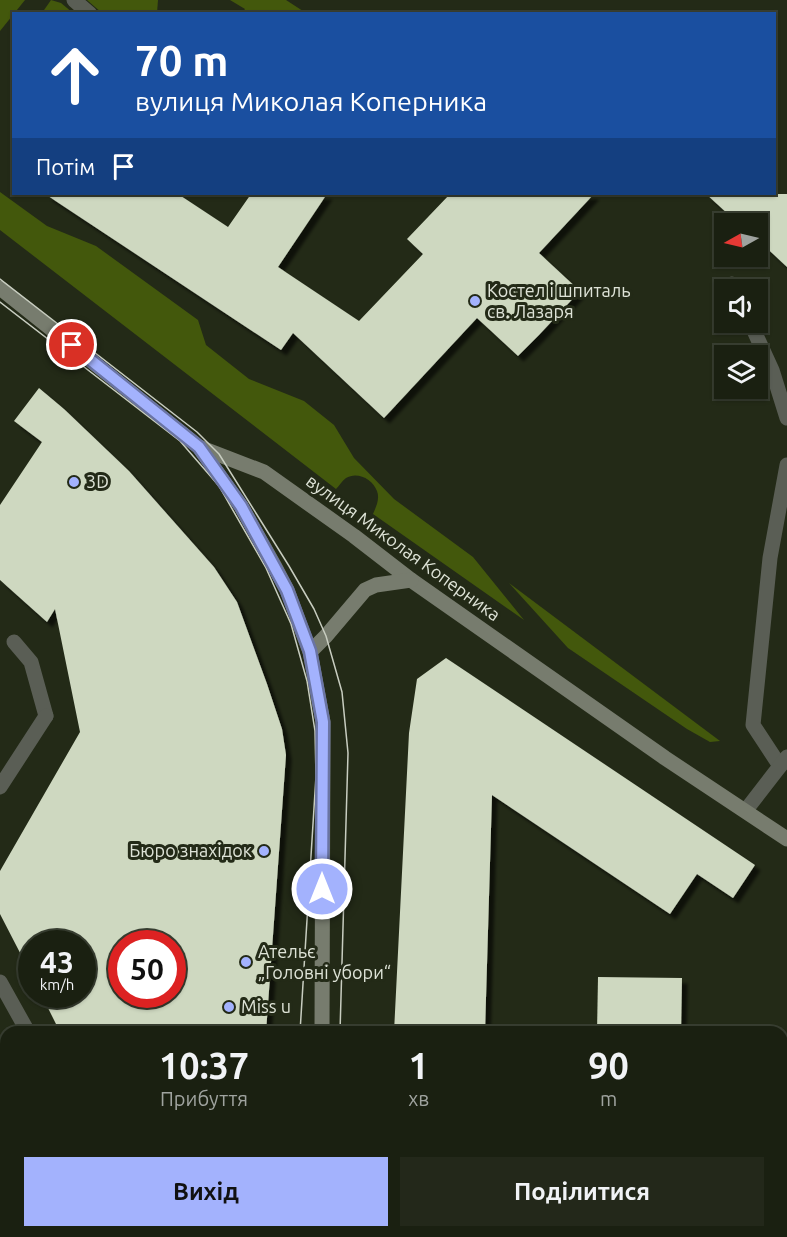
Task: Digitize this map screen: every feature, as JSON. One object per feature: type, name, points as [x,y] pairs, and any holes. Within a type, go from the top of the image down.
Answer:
[{"type":"main road","name":"вулиця Миколая Коперника","points":[[0,288],[199,447],[264,472],[411,580],[656,751],[787,839]]},
{"type":"main road","points":[[199,447],[241,506],[287,590],[310,651],[323,722],[322,1026]]},
{"type":"main road","points":[[310,651],[326,636],[365,590],[376,585],[411,580]]},
{"type":"street","points":[[74,0],[88,12]]},
{"type":"street","points":[[755,333],[772,370],[787,418]]},
{"type":"street","points":[[746,810],[784,761],[753,725],[770,558],[787,465]]},
{"type":"street","points":[[0,787],[46,716],[31,662],[14,642]]},
{"type":"street","points":[[0,982],[25,1026]]},
{"type":"green space","points":[[0,0],[25,0],[15,12],[12,12],[12,16],[0,31]]},
{"type":"green space","points":[[51,0],[61,3],[72,12],[43,12]]},
{"type":"green space","points":[[87,0],[158,0],[157,12],[101,12]]},
{"type":"green space","points":[[230,0],[286,0],[304,12],[243,12],[245,9]]},
{"type":"green space","points":[[0,192],[47,226],[96,246],[198,320],[206,345],[249,379],[304,401],[334,425],[354,458],[394,499],[473,557],[524,620],[373,514],[378,494],[372,483],[364,477],[350,476],[336,489],[0,230]]},
{"type":"green space","points":[[509,583],[720,741],[710,742],[687,729],[568,648]]},
{"type":"building","points":[[787,194],[787,267],[768,249],[768,213],[727,213],[707,195]]},
{"type":"building","points":[[47,195],[180,195],[228,227],[250,195],[326,195],[278,267],[359,321],[423,254],[407,239],[449,195],[593,195],[539,253],[580,291],[518,356],[477,318],[384,418],[293,333],[281,350]]},
{"type":"building","points":[[39,388],[129,471],[214,567],[237,602],[282,729],[286,755],[266,1026],[57,1026],[48,1008],[96,1008],[96,930],[18,930],[18,949],[0,914],[0,871],[80,732],[55,609],[47,622],[0,580],[0,505],[42,442],[14,421]]},
{"type":"building","points":[[446,658],[755,865],[733,898],[697,874],[670,914],[492,795],[485,1026],[394,1026],[409,733],[417,679]]},
{"type":"building","points":[[598,977],[682,978],[681,1026],[597,1026]]},
{"type":"tram line","points":[[0,279],[197,432],[219,454],[314,609],[326,636],[342,692],[348,753],[340,1026]]},
{"type":"tram line","points":[[0,302],[180,441],[219,486],[266,568],[291,624],[307,681],[315,731],[316,776],[300,1026]]},
{"type":"place","name":"Костел і шпиталь св. Лазаря","points":[[475,301]]},
{"type":"place","name":"3D","points":[[74,482]]},
{"type":"place","name":"Бюро знахідок","points":[[264,851]]},
{"type":"place","name":"Ательє „Головні убори“","points":[[246,962]]},
{"type":"place","name":"Miss u","points":[[229,1007]]},
{"type":"route","points":[[72,345],[199,447],[241,506],[287,590],[310,651],[323,722],[322,889]]}]
